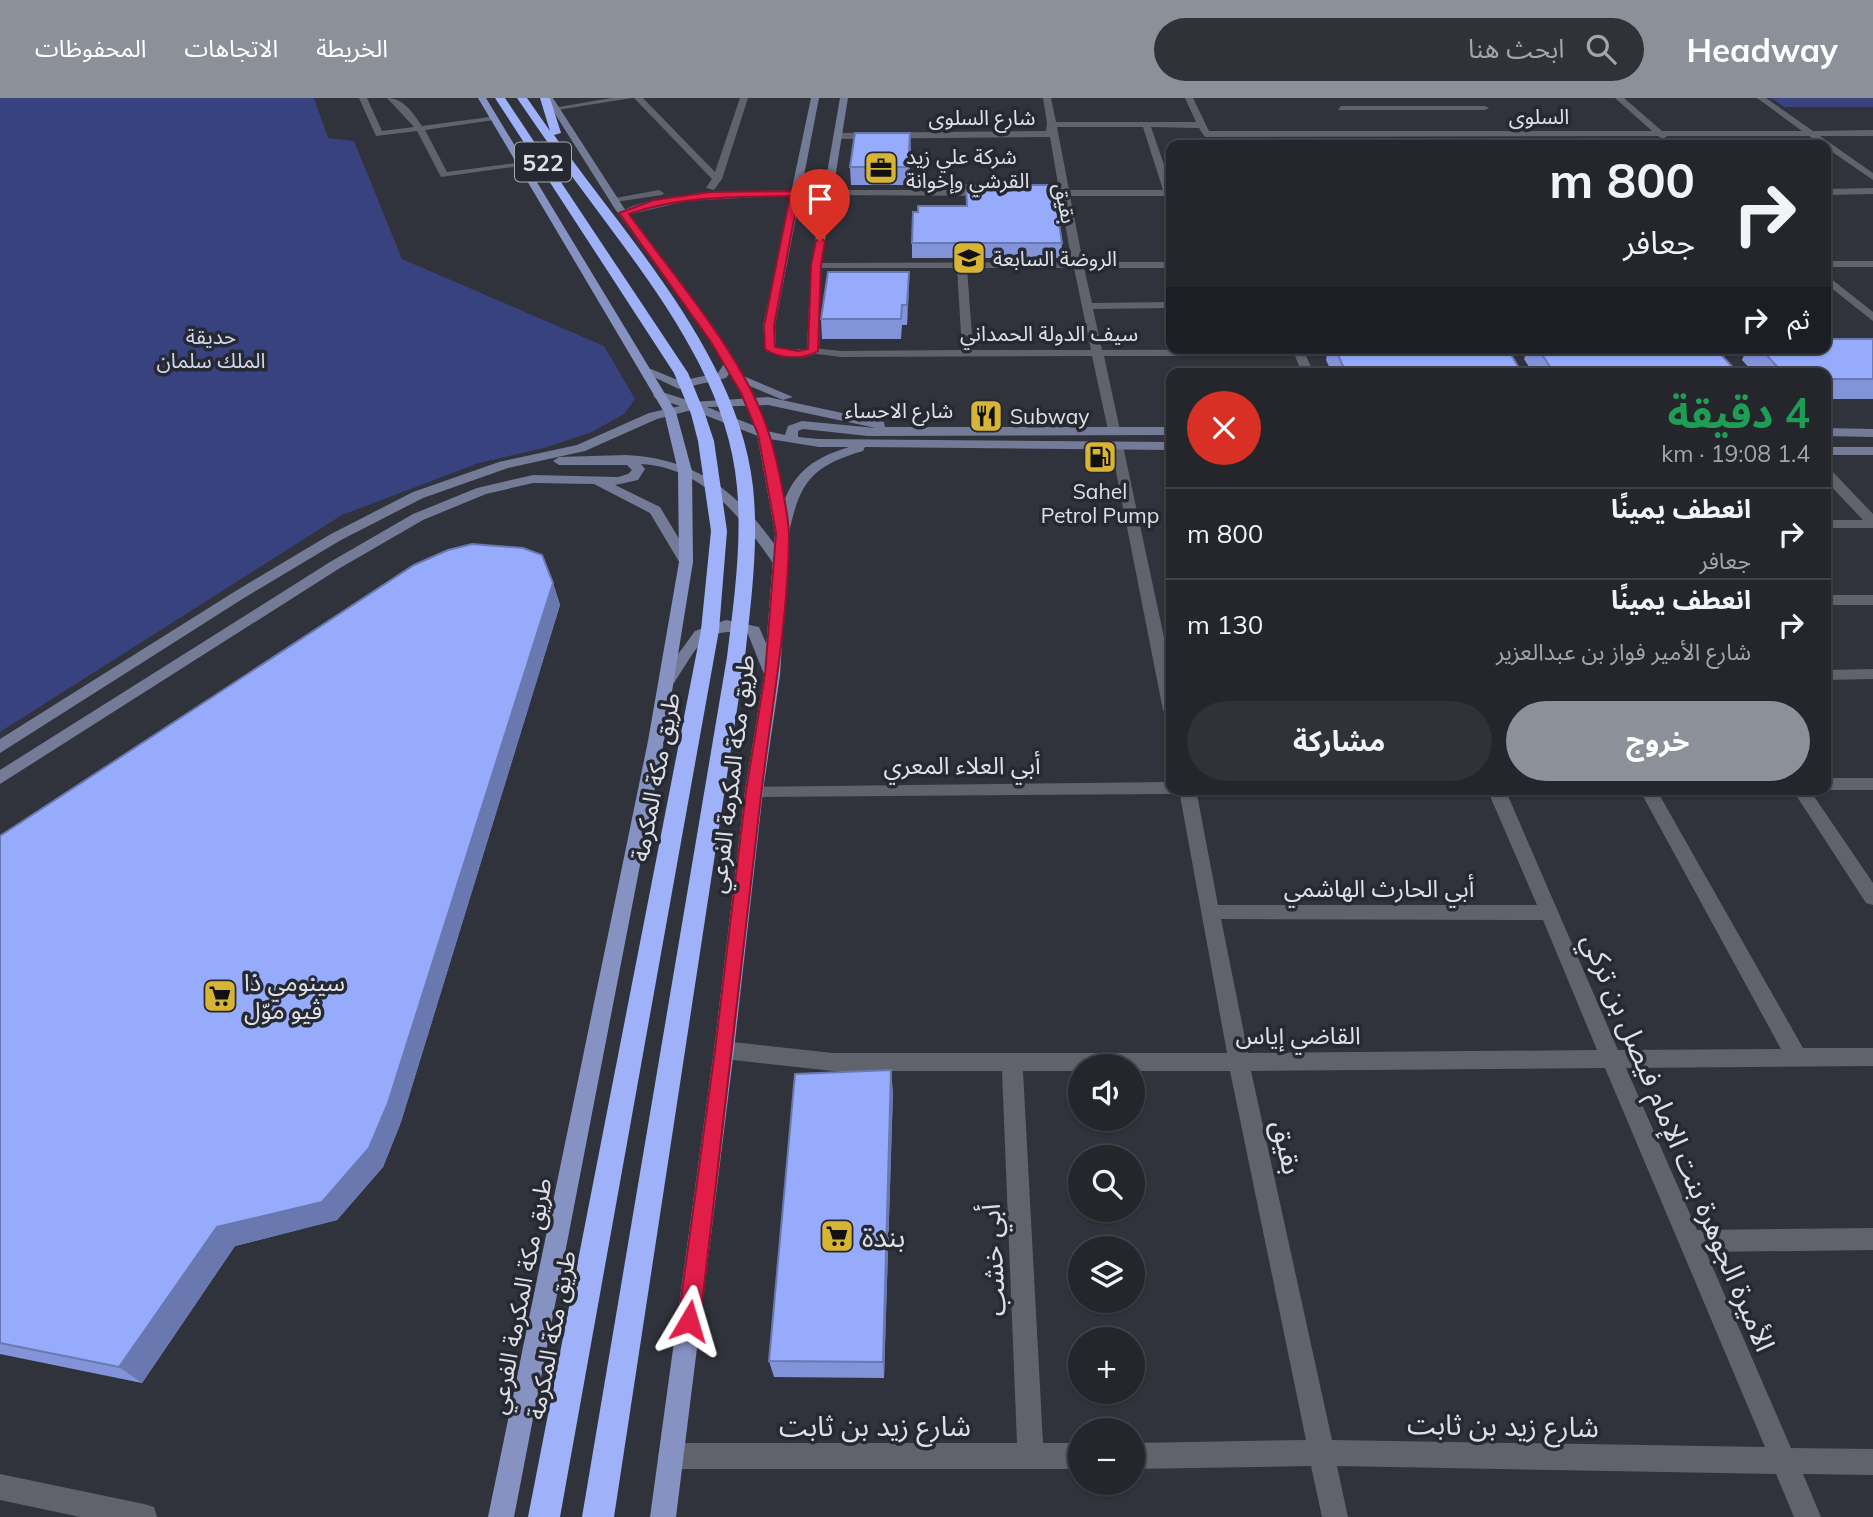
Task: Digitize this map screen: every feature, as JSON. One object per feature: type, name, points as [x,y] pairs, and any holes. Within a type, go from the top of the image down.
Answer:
[{"type":"highway","name":"522","points":[[522,98],[567,161],[614,208]]},
{"type":"highway","points":[[547,98],[567,161]]},
{"type":"highway","name":"طريق مكة المكرمة","points":[[501,101],[579,215],[681,373],[706,441],[719,531],[710,630],[544,1517]]},
{"type":"highway","points":[[598,1517],[732,683],[748,550],[743,478],[734,430],[684,327],[614,208]]},
{"type":"main road","name":"طريق مكة المكرمة الفرعي","points":[[482,98],[646,371],[652,397],[670,412],[685,471],[686,562],[667,679],[501,1517]]},
{"type":"main road","name":"طريق مكة المكرمة الفرعي","points":[[547,98],[556,108],[614,208],[730,363],[764,434],[782,533],[772,674],[754,791],[724,1050],[663,1517]]},
{"type":"main road","points":[[815,98],[769,326],[770,349],[798,354],[813,351],[816,265],[844,98]]},
{"type":"main road","points":[[646,371],[679,385],[722,376],[730,363]]},
{"type":"main road","points":[[737,377],[829,413]]},
{"type":"main road","points":[[620,430],[652,397],[694,406],[764,434],[793,440]]},
{"type":"main road","points":[[0,747],[336,537],[418,495],[489,470],[581,448],[620,430],[694,406],[768,401],[897,430]]},
{"type":"main road","name":"شارع الاحساء","points":[[881,444],[819,443],[793,440],[791,435],[792,429],[803,425],[869,432],[897,430],[1116,438],[1166,431]]},
{"type":"main road","points":[[1831,432],[1873,433]]},
{"type":"main road","points":[[782,533],[789,499],[799,478],[826,460],[856,449],[881,444],[1116,438],[1166,445]]},
{"type":"main road","points":[[1831,451],[1873,451]]},
{"type":"main road","points":[[489,470],[520,464],[636,458],[685,471],[716,487],[735,503],[761,530],[780,563]]},
{"type":"main road","points":[[4,770],[335,565],[418,517],[482,491],[533,479],[599,482],[633,477],[639,469],[630,461],[607,459]]},
{"type":"main road","points":[[599,482],[655,510],[686,562]]},
{"type":"main road","points":[[667,679],[700,634],[726,625],[754,630],[772,674]]},
{"type":"street","points":[[363,98],[379,134],[494,118]]},
{"type":"street","points":[[391,98],[400,102],[419,129],[444,175],[523,164]]},
{"type":"street","points":[[556,108],[628,98]]},
{"type":"street","points":[[638,98],[713,186]]},
{"type":"street","points":[[713,186],[744,98]]},
{"type":"street","name":"بقيق","points":[[1047,98],[1086,306],[1098,352],[1166,685]]},
{"type":"street","points":[[1189,98],[1208,140]]},
{"type":"street","points":[[1334,98],[1362,140]]},
{"type":"street","points":[[1476,98],[1515,140]]},
{"type":"street","points":[[1619,98],[1668,140]]},
{"type":"street","points":[[1761,98],[1821,140]]},
{"type":"street","points":[[1341,108],[1492,115]]},
{"type":"street","name":"شارع السلوى","points":[[838,136],[1050,134],[1051,124],[1146,125],[1203,130]]},
{"type":"street","points":[[1146,125],[1166,182]]},
{"type":"street","name":"السلوى","points":[[1203,130],[1358,134],[1873,133]]},
{"type":"street","points":[[1831,147],[1873,177]]},
{"type":"street","points":[[614,208],[654,203],[713,186]]},
{"type":"street","points":[[614,208],[713,186],[795,193]]},
{"type":"street","points":[[1831,192],[1873,191]]},
{"type":"street","points":[[829,192],[996,193]]},
{"type":"street","points":[[1024,193],[1166,193]]},
{"type":"street","points":[[1831,264],[1873,264]]},
{"type":"street","points":[[816,265],[1166,265]]},
{"type":"street","points":[[962,266],[968,353]]},
{"type":"street","points":[[1831,281],[1873,318]]},
{"type":"street","points":[[1086,306],[1166,305]]},
{"type":"street","name":"سيف الدولة الحمداني","points":[[813,351],[842,354],[1166,351]]},
{"type":"street","points":[[1506,354],[1513,366]]},
{"type":"street","points":[[1712,354],[1722,366]]},
{"type":"street","points":[[1831,478],[1873,523]]},
{"type":"street","points":[[1831,524],[1873,523]]},
{"type":"street","points":[[1831,600],[1873,600]]},
{"type":"street","points":[[1831,675],[1873,674]]},
{"type":"street","points":[[1831,784],[1873,784]]},
{"type":"street","name":"أبي العلاء المعري","points":[[754,791],[1166,788]]},
{"type":"street","name":"بقيق","points":[[1188,795],[1239,1062],[1335,1517]]},
{"type":"street","name":"الأميرة الجوهرة بنت الإمام فيصل بن تركي","points":[[1499,795],[1808,1517]]},
{"type":"street","points":[[1650,795],[1797,1057]]},
{"type":"street","points":[[1804,795],[1873,898]]},
{"type":"street","name":"أبي الحارث الهاشمي","points":[[1210,912],[1548,913]]},
{"type":"street","name":"القاضي إياس","points":[[724,1050],[833,1062],[1239,1062],[1873,1056]]},
{"type":"street","name":"أبي خشب","points":[[1012,1060],[1031,1457]]},
{"type":"street","points":[[1689,1241],[1873,1239]]},
{"type":"street","name":"شارع زيد بن ثابت","points":[[1145,1455],[1322,1454],[1873,1462]]},
{"type":"street","name":"شارع زيد بن ثابت","points":[[671,1456],[1068,1456]]},
{"type":"street","points":[[0,1488],[144,1517]]},
{"type":"green space","name":"حديقة الملك سلمان","points":[[0,98],[314,98],[328,138],[354,141],[402,259],[604,346],[635,399],[624,414],[592,432],[544,448],[479,463],[342,515],[0,732]]},
{"type":"green space","points":[[1771,98],[1873,98],[1873,107],[1784,107]]},
{"type":"green space","points":[[1373,138],[1503,140],[1374,140]]},
{"type":"building","points":[[855,133],[910,133],[908,167],[850,167]]},
{"type":"building","points":[[966,185],[1053,185],[1062,243],[912,243],[913,212],[918,212],[918,206],[967,206]]},
{"type":"building","points":[[828,272],[909,272],[907,305],[902,305],[901,319],[821,319]]},
{"type":"building","points":[[1831,339],[1873,339],[1873,379],[1831,379],[1831,368],[1778,368],[1766,354],[1831,354]]},
{"type":"building","points":[[1338,354],[1511,354],[1519,368],[1344,368]]},
{"type":"building","points":[[1542,354],[1721,354],[1733,368],[1551,368]]},
{"type":"building","name":"سينومي ذا ڤيو موّل","points":[[472,544],[523,548],[542,555],[553,583],[388,1103],[369,1148],[322,1202],[217,1227],[119,1367],[0,1343],[0,836],[414,565],[448,550]]},
{"type":"building","name":"بندة","points":[[891,1070],[883,1362],[769,1361],[795,1074]]},
{"type":"place","name":"شركة علي زيد القرشي وإخوانة","points":[[881,168]]},
{"type":"place","name":"الروضة السابعة","points":[[969,258]]},
{"type":"place","name":"Subway","points":[[986,416]]},
{"type":"place","name":"Sahel Petrol Pump","points":[[1100,457]]},
{"type":"place","name":"سينومي ذا ڤيو موّل","points":[[220,996]]},
{"type":"place","name":"بندة","points":[[837,1236]]},
{"type":"route","points":[[689,1321],[754,791],[772,674],[782,533],[764,434],[747,393],[716,341],[623,213],[654,203],[710,195],[795,193],[769,326],[770,349],[778,352],[798,354],[813,351],[816,265],[820,241]]}]
